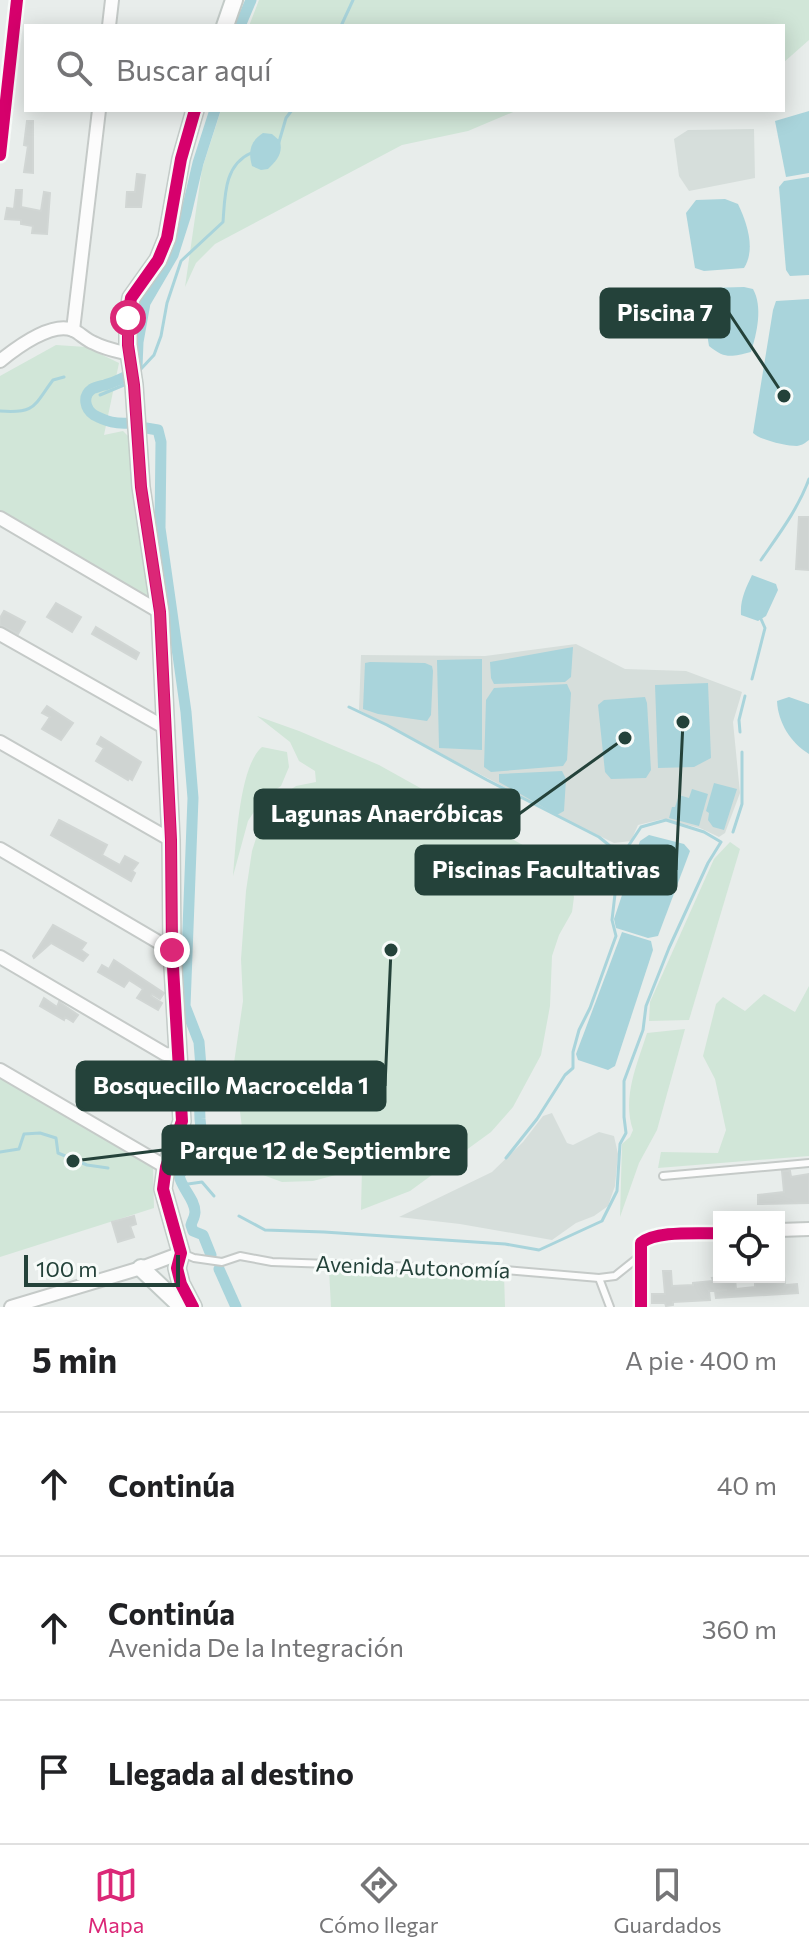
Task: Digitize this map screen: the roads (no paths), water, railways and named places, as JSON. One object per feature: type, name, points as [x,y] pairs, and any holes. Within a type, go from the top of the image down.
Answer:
[{"type":"street","points":[[0,155],[17,0]]},
{"type":"street","points":[[109,24],[112,0]]},
{"type":"street","points":[[226,24],[234,0]]},
{"type":"street","points":[[73,330],[99,112]]},
{"type":"street","points":[[193,1307],[181,1284],[177,1268],[181,1253],[163,1189],[166,1167],[182,1121],[172,950],[171,840],[160,612],[141,487],[128,318],[131,298],[158,260],[167,238],[181,159],[194,112]]},
{"type":"street","points":[[0,361],[52,330],[73,330],[130,359]]},
{"type":"street","points":[[0,518],[160,612]]},
{"type":"street","points":[[0,634],[164,727]]},
{"type":"street","points":[[0,742],[171,840]]},
{"type":"street","points":[[0,849],[172,950]]},
{"type":"street","points":[[0,957],[165,1054],[179,1055]]},
{"type":"street","points":[[0,1070],[166,1167]]},
{"type":"street","points":[[785,1230],[809,1229]]},
{"type":"street","points":[[641,1307],[641,1243],[648,1237],[713,1233]]},
{"type":"street","points":[[11,1307],[41,1303],[181,1253]]},
{"type":"street","points":[[141,1268],[182,1307]]},
{"type":"lane","points":[[663,1176],[809,1163]]},
{"type":"lane","name":"Avenida Autonomía","points":[[181,1253],[222,1262],[240,1256],[272,1262],[506,1270],[599,1278]]},
{"type":"lane","points":[[610,1307],[599,1278],[615,1276],[640,1256]]},
{"type":"water","points":[[809,111],[809,173],[786,177],[775,121]]},
{"type":"water","points":[[263,133],[272,134],[280,141],[281,150],[268,169],[261,170],[252,166],[250,152],[255,140]]},
{"type":"water","points":[[809,177],[809,275],[790,276],[786,270],[779,187],[784,181]]},
{"type":"water","points":[[725,199],[738,204],[744,219],[750,244],[748,261],[744,268],[704,271],[695,268],[686,213],[696,200]]},
{"type":"water","points":[[753,289],[758,304],[751,352],[724,355],[709,346],[700,291]]},
{"type":"water","points":[[809,299],[809,440],[792,446],[753,433],[776,301]]},
{"type":"water","points":[[752,575],[776,584],[778,590],[766,616],[758,621],[741,615],[742,599]]},
{"type":"water","points":[[573,647],[571,677],[565,682],[494,684],[491,678],[490,662]]},
{"type":"water","points":[[482,659],[482,750],[439,748],[437,660]]},
{"type":"water","points":[[365,663],[425,663],[432,666],[431,715],[427,721],[363,709]]},
{"type":"water","points":[[708,683],[711,758],[694,767],[658,768],[655,685]]},
{"type":"water","points":[[567,684],[571,693],[567,760],[563,766],[491,772],[484,767],[486,700],[494,688]]},
{"type":"water","points":[[645,697],[651,770],[646,778],[611,779],[605,772],[598,705],[604,700]]},
{"type":"water","points":[[789,697],[809,704],[809,754],[791,738],[780,717],[777,701]]},
{"type":"water","points":[[562,771],[566,779],[564,811],[557,815],[499,782],[499,774]]},
{"type":"water","points":[[714,783],[737,789],[724,830],[713,827],[706,811]]},
{"type":"water","points":[[692,789],[708,794],[699,826],[669,818],[679,795],[689,798]]},
{"type":"water","points":[[649,835],[684,844],[690,851],[658,936],[648,938],[616,928],[614,919],[640,841]]},
{"type":"water","points":[[622,932],[651,941],[653,950],[615,1066],[608,1070],[578,1060],[576,1054]]},
{"type":"waterway","points":[[241,24],[251,0]]},
{"type":"waterway","points":[[342,24],[353,0]]},
{"type":"waterway","points":[[130,423],[112,422],[94,415],[87,406],[87,395],[137,367],[145,303],[173,255],[214,112]]},
{"type":"waterway","points":[[279,142],[290,112]]},
{"type":"waterway","points":[[140,370],[154,355],[181,261],[223,222],[231,173],[242,158],[251,153]]},
{"type":"waterway","points":[[0,411],[28,409],[53,380],[64,377]]},
{"type":"waterway","points":[[100,395],[128,381]]},
{"type":"waterway","points":[[146,428],[158,430],[161,442],[160,528],[186,712],[193,798],[185,1006],[199,1042],[204,1157],[202,1162],[185,1168],[179,1175],[194,1207],[193,1231],[203,1235],[211,1255]]},
{"type":"waterway","points":[[761,560],[794,511],[809,479]]},
{"type":"waterway","points":[[752,679],[765,628],[761,619]]},
{"type":"waterway","points":[[740,732],[739,720],[745,696]]},
{"type":"waterway","points":[[239,1216],[265,1230],[505,1244],[539,1250],[602,1221],[617,1191],[620,1144],[626,1133],[624,1081],[643,1030],[646,1006],[669,948],[708,863],[721,842],[704,832],[666,820],[641,827],[627,848],[610,846],[599,837],[349,707]]},
{"type":"waterway","points":[[733,832],[742,804],[742,752]]},
{"type":"waterway","points":[[506,1158],[573,1068],[573,1052],[579,1030],[616,936],[612,920],[618,868],[627,848]]},
{"type":"waterway","points":[[0,1152],[19,1149],[24,1134],[40,1133],[56,1138],[58,1153],[87,1165],[108,1168]]},
{"type":"waterway","points":[[181,1185],[202,1182],[214,1196]]},
{"type":"waterway","points":[[219,1269],[236,1307]]},
{"type":"place","name":"Piscina 7","points":[[784,396]]},
{"type":"place","name":"Piscinas Facultativas","points":[[683,722]]},
{"type":"place","name":"Lagunas Anaeróbicas","points":[[625,738]]},
{"type":"place","name":"Bosquecillo Macrocelda 1","points":[[391,950]]},
{"type":"place","name":"Parque 12 de Septiembre","points":[[73,1161]]}]
